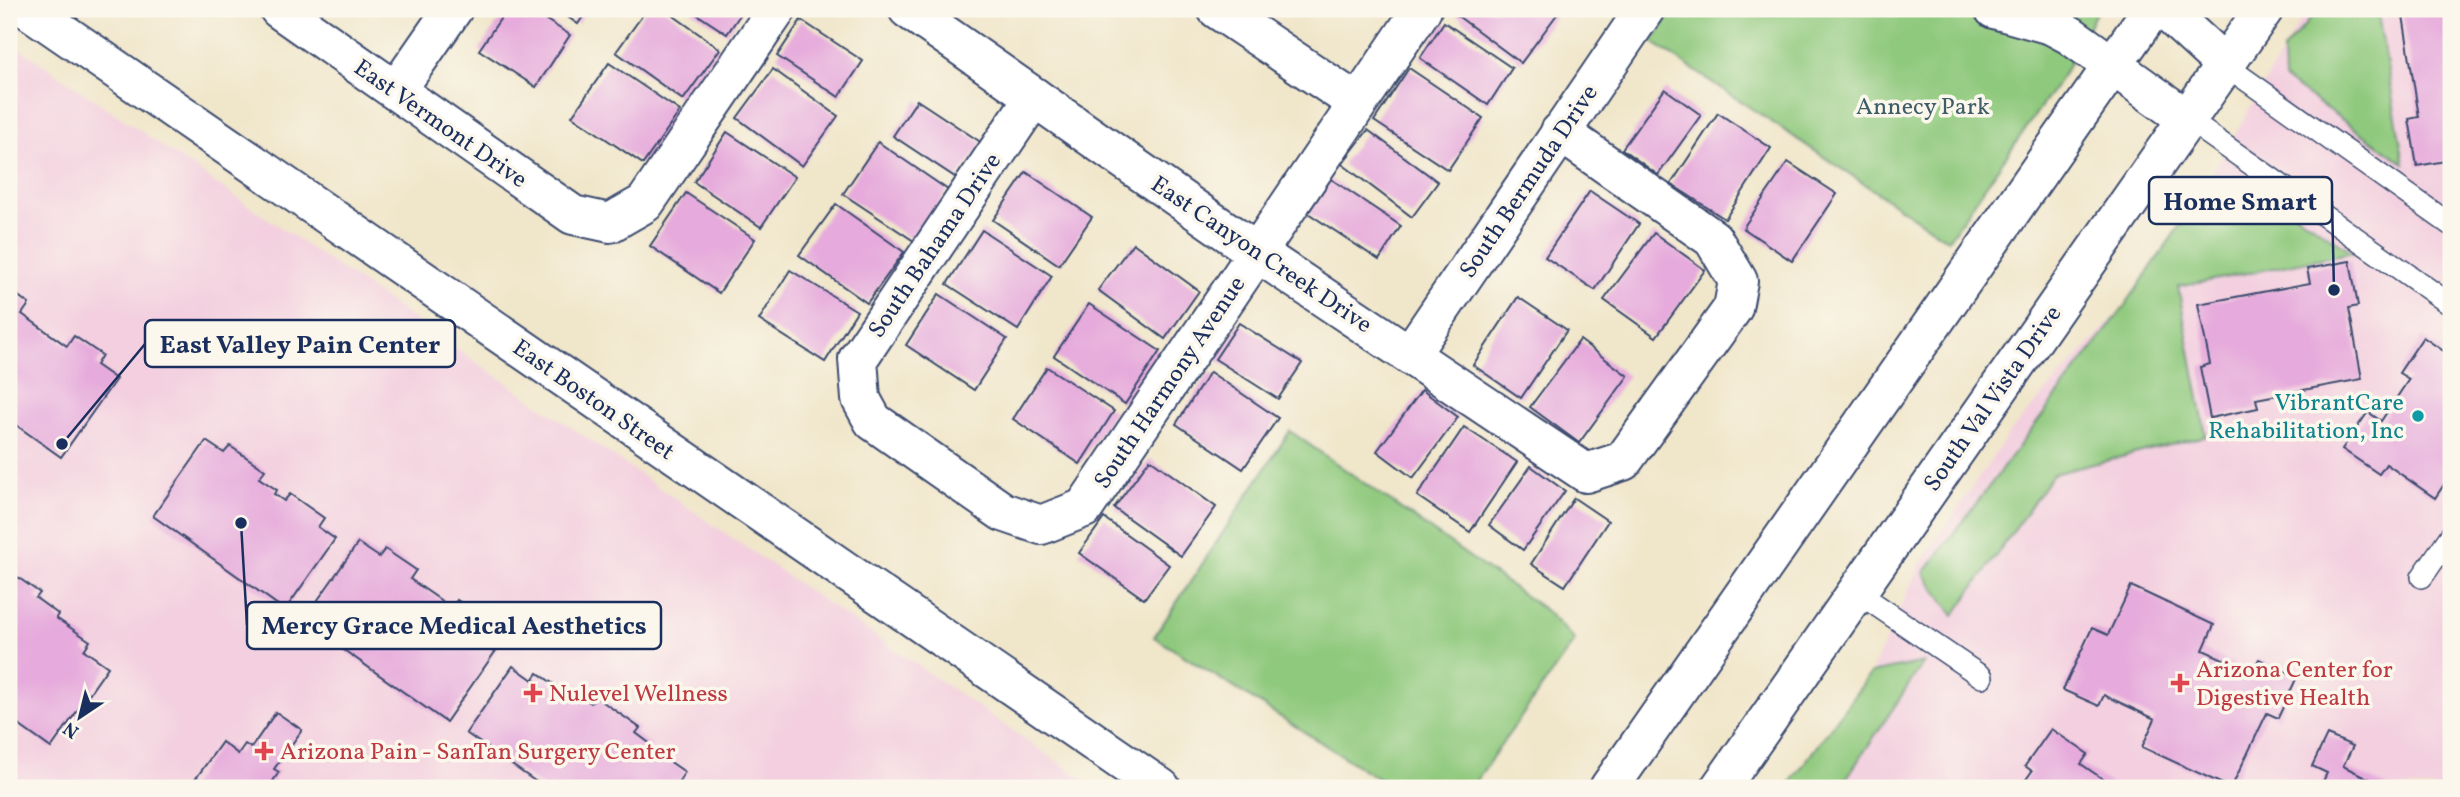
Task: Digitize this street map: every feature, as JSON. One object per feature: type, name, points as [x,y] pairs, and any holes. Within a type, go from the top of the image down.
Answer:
[{"type":"street","name":"East Boston Street","points":[[28,9],[1161,788]]},
{"type":"street","name":"East Vermont Drive","points":[[279,9],[573,215],[610,223],[645,203],[777,9]]},
{"type":"street","points":[[396,91],[453,9]]},
{"type":"street","name":"East Canyon Creek Drive","points":[[908,9],[1256,252],[1411,353],[1586,473],[1623,461],[1733,308],[1738,281],[1713,239],[1560,132]]},
{"type":"street","points":[[1217,9],[1357,103]]},
{"type":"street","name":"South Harmony Avenue","points":[[1041,525],[1084,508],[1422,9]]},
{"type":"street","name":"South Bermuda Drive","points":[[1411,353],[1645,9]]},
{"type":"street","points":[[1994,9],[2051,25],[2186,119]]},
{"type":"street","points":[[1609,788],[2152,9]]},
{"type":"street","points":[[2164,9],[2225,65]]},
{"type":"street","name":"South Val Vista Drive","points":[[1720,788],[2264,9]]},
{"type":"street","name":"South Bahama Drive","points":[[1034,97],[858,359],[861,399],[873,421],[1003,512],[1041,525]]},
{"type":"lane","points":[[2225,65],[2451,225]]},
{"type":"lane","points":[[2186,119],[2451,304]]},
{"type":"lane","points":[[2422,577],[2451,535]]},
{"type":"lane","points":[[1857,592],[1982,677]]},
{"type":"shaded area","points":[[2307,9],[2451,9],[2451,788],[1785,788],[1871,673],[1919,566],[2009,433],[2126,304],[2201,193]]},
{"type":"shaded area","points":[[9,41],[1096,788],[9,788]]},
{"type":"green space","name":"Annecy Park","points":[[1674,9],[2098,9],[2065,72],[1948,240],[1652,42]]},
{"type":"green space","points":[[2319,9],[2377,9],[2404,163],[2284,79],[2283,50]]},
{"type":"green space","points":[[2242,178],[2353,252],[2178,287],[2206,436],[2053,474],[1954,616],[1924,573],[2126,304],[2202,193]]},
{"type":"green space","points":[[1290,431],[1545,610],[1575,640],[1471,788],[1393,788],[1154,637]]},
{"type":"green space","points":[[1924,662],[1840,788],[1786,788],[1871,673]]},
{"type":"building","points":[[507,9],[529,9],[570,35],[536,87],[479,50]]},
{"type":"building","points":[[556,9],[588,9],[578,24]]},
{"type":"building","points":[[647,9],[664,9],[720,49],[683,100],[616,52]]},
{"type":"building","points":[[689,9],[744,9],[727,34]]},
{"type":"building","points":[[1553,9],[1558,13],[1521,63],[1451,11]]},
{"type":"building","points":[[2402,9],[2451,9],[2451,160],[2417,166],[2409,119],[2419,117]]},
{"type":"building","points":[[801,20],[863,61],[839,97],[777,56]]},
{"type":"building","points":[[1444,22],[1512,68],[1488,105],[1420,58]]},
{"type":"building","points":[[609,63],[680,111],[643,164],[572,116]]},
{"type":"building","points":[[1409,68],[1483,118],[1448,170],[1374,121]]},
{"type":"building","points":[[773,69],[838,116],[802,166],[737,118]]},
{"type":"building","points":[[1665,89],[1701,115],[1658,175],[1622,149]]},
{"type":"building","points":[[917,100],[982,143],[958,179],[893,136]]},
{"type":"building","points":[[1718,113],[1771,148],[1725,219],[1671,184]]},
{"type":"building","points":[[1368,130],[1438,182],[1412,217],[1342,164]]},
{"type":"building","points":[[727,132],[795,177],[761,227],[694,182]]},
{"type":"building","points":[[878,142],[948,190],[914,241],[843,194]]},
{"type":"building","points":[[1788,162],[1837,194],[1792,261],[1743,228]]},
{"type":"building","points":[[1026,172],[1092,217],[1059,265],[993,220]]},
{"type":"building","points":[[1331,179],[1401,226],[1379,260],[1308,213]]},
{"type":"building","points":[[1590,191],[1639,224],[1595,290],[1545,257]]},
{"type":"building","points":[[686,193],[755,239],[719,293],[650,246]]},
{"type":"building","points":[[836,204],[904,252],[867,303],[799,255]]},
{"type":"building","points":[[982,230],[1052,276],[1018,330],[947,284]]},
{"type":"building","points":[[1654,233],[1705,270],[1656,337],[1604,300]]},
{"type":"building","points":[[1133,243],[1199,291],[1165,339],[1098,290]]},
{"type":"building","points":[[2350,261],[2358,306],[2349,308],[2362,379],[2256,399],[2258,408],[2210,418],[2200,367],[2210,364],[2198,304],[2310,283],[2307,269]]},
{"type":"building","points":[[790,270],[857,311],[825,362],[759,320]]},
{"type":"building","points":[[9,289],[29,304],[22,314],[67,346],[74,336],[102,355],[96,365],[116,379],[61,457],[9,420]]},
{"type":"building","points":[[939,294],[1007,339],[974,390],[906,345]]},
{"type":"building","points":[[1518,297],[1567,330],[1521,398],[1473,365]]},
{"type":"building","points":[[1089,304],[1160,351],[1125,404],[1054,356]]},
{"type":"building","points":[[1239,323],[1302,363],[1278,399],[1215,359]]},
{"type":"building","name":"VibrantCare Rehabilitation, Inc","points":[[2423,337],[2451,356],[2451,474],[2435,498],[2386,464],[2379,474],[2342,449],[2368,412],[2381,421],[2409,379],[2399,373]]},
{"type":"building","points":[[1580,340],[1628,376],[1579,443],[1530,407]]},
{"type":"building","points":[[1047,367],[1114,411],[1080,464],[1013,419]]},
{"type":"building","points":[[1210,372],[1278,418],[1243,469],[1176,424]]},
{"type":"building","points":[[1422,390],[1458,417],[1413,478],[1377,451]]},
{"type":"building","points":[[1464,427],[1517,462],[1470,532],[1417,496]]},
{"type":"building","points":[[206,441],[224,453],[230,446],[265,470],[259,478],[277,490],[274,494],[284,501],[290,494],[324,518],[318,527],[335,539],[285,610],[153,516]]},
{"type":"building","points":[[1150,459],[1216,507],[1181,556],[1114,508]]},
{"type":"building","points":[[1531,466],[1565,491],[1523,550],[1489,525]]},
{"type":"building","points":[[1574,498],[1608,521],[1565,586],[1531,564]]},
{"type":"building","points":[[1104,518],[1169,565],[1144,599],[1079,553]]},
{"type":"building","points":[[358,543],[379,557],[385,549],[416,570],[410,579],[452,608],[457,600],[489,622],[483,629],[502,642],[446,722],[303,621]]},
{"type":"building","points":[[9,571],[40,593],[36,598],[58,614],[56,618],[90,641],[84,650],[108,667],[51,748],[9,718]]},
{"type":"building","name":"Arizona Center for Digestive Health","points":[[2131,586],[2214,625],[2203,650],[2252,672],[2259,659],[2297,677],[2278,718],[2267,713],[2231,788],[2142,747],[2155,719],[2104,695],[2099,706],[2063,690],[2092,628],[2108,635]]},
{"type":"building","points":[[513,666],[533,680],[538,673],[576,700],[580,695],[591,703],[596,697],[640,728],[636,733],[652,745],[650,748],[685,772],[679,781],[690,788],[545,788],[466,733]]},
{"type":"building","name":"Arizona Pain - SanTan Surgery Center","points":[[276,712],[302,730],[274,769],[279,772],[273,781],[284,788],[189,788],[222,742],[238,754],[245,744],[251,748]]},
{"type":"building","points":[[2051,729],[2088,754],[2081,764],[2116,788],[2020,788],[2032,771],[2025,766]]},
{"type":"building","points":[[2327,735],[2353,746],[2343,766],[2388,788],[2320,788],[2327,773],[2312,766]]},
{"type":"place","name":"Home Smart","points":[[2334,290]]},
{"type":"place","name":"VibrantCare Rehabilitation, Inc","points":[[2418,416]]},
{"type":"place","name":"East Valley Pain Center","points":[[62,444]]},
{"type":"place","name":"Mercy Grace Medical Aesthetics","points":[[241,523]]},
{"type":"place","name":"Arizona Center for Digestive Health","points":[[2180,683]]},
{"type":"place","name":"Nulevel Wellness","points":[[533,693]]},
{"type":"place","name":"Arizona Pain - SanTan Surgery Center","points":[[264,751]]}]
